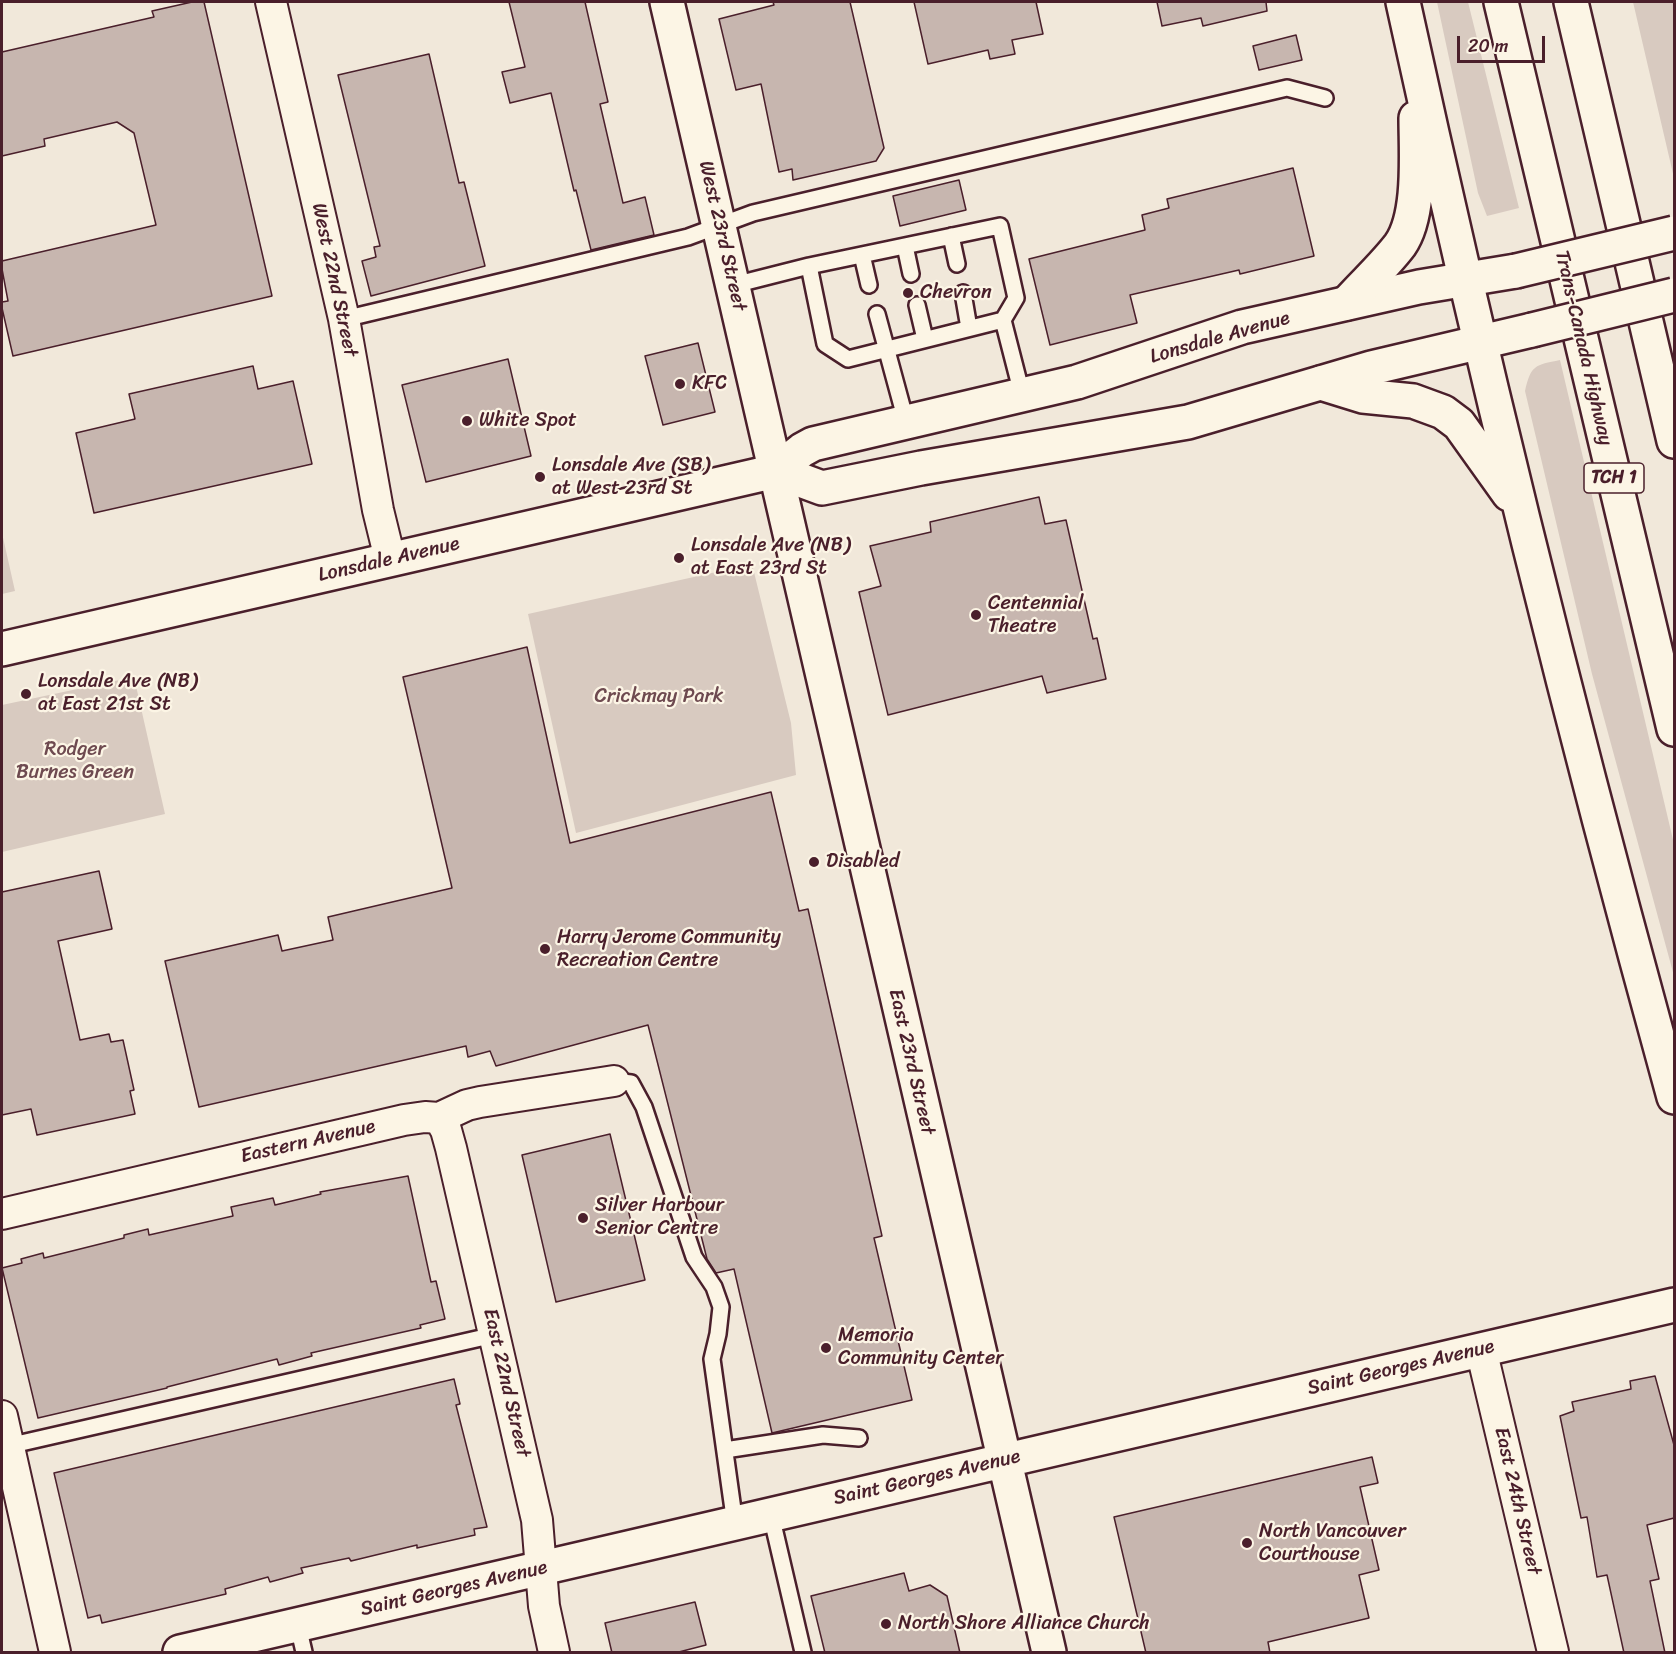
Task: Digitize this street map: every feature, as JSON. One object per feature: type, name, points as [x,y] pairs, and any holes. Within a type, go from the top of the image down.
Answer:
[{"type":"main road","name":"West 23rd Street","points":[[667,2],[776,471]]},
{"type":"main road","points":[[1403,2],[1479,341],[1520,511],[1565,690],[1674,1097]]},
{"type":"main road","name":"Trans-Canada Highway","points":[[1501,2],[1674,729]]},
{"type":"main road","points":[[1571,2],[1674,441]]},
{"type":"main road","points":[[1347,303],[1401,244],[1407,233],[1414,208],[1417,65]]},
{"type":"main road","name":"Lonsdale Avenue","points":[[2,649],[776,471],[813,444],[1077,382],[1242,327],[1419,286],[1516,271],[1674,233]]},
{"type":"main road","points":[[776,471],[822,488],[921,468],[1188,422],[1371,368],[1674,295]]},
{"type":"main road","points":[[1321,383],[1363,396],[1413,401],[1443,412],[1459,424],[1520,511]]},
{"type":"main road","name":"East 23rd Street","points":[[776,471],[862,852],[1049,1653]]},
{"type":"main road","name":"Saint Georges Avenue","points":[[180,1653],[301,1639],[541,1569],[1674,1305]]},
{"type":"street","name":"West 22nd Street","points":[[272,2],[344,319],[378,510],[390,559]]},
{"type":"street","name":"Eastern Avenue","points":[[2,1214],[404,1120],[439,1118],[467,1105],[480,1102],[614,1081]]},
{"type":"street","name":"East 22nd Street","points":[[439,1118],[446,1130],[451,1148],[537,1520],[546,1616],[554,1653]]},
{"type":"street","name":"East 24th Street","points":[[1481,1349],[1552,1653]]},
{"type":"street","points":[[2,1416],[55,1653]]},
{"type":"lane","points":[[344,319],[688,237],[753,213],[1287,88],[1325,98]]},
{"type":"lane","points":[[734,285],[808,266],[1000,226],[1016,298],[1003,320],[1022,394]]},
{"type":"lane","points":[[951,236],[957,264]]},
{"type":"lane","points":[[905,246],[911,274]]},
{"type":"lane","points":[[862,255],[869,285]]},
{"type":"lane","points":[[808,266],[825,344],[848,359],[1003,320]]},
{"type":"lane","points":[[963,293],[969,328]]},
{"type":"lane","points":[[917,305],[925,339]]},
{"type":"lane","points":[[877,314],[906,421]]},
{"type":"lane","points":[[614,1081],[631,1083],[644,1107],[694,1257],[714,1287],[721,1307],[712,1359],[735,1524]]},
{"type":"lane","points":[[8,1446],[494,1335]]},
{"type":"lane","points":[[725,1450],[823,1435],[859,1438]]},
{"type":"lane","points":[[771,1515],[803,1653]]},
{"type":"green space","points":[[1437,2],[1468,2],[1519,208],[1487,216],[1478,193]]},
{"type":"green space","points":[[1633,2],[1674,2],[1674,178]]},
{"type":"green space","points":[[1560,360],[1674,844],[1674,976],[1592,674],[1525,391],[1529,376],[1535,368]]},
{"type":"green space","points":[[2,533],[15,591],[2,594]]},
{"type":"green space","name":"Crickmay Park","points":[[752,564],[791,723],[796,775],[576,833],[528,614]]},
{"type":"green space","name":"Rodger Burnes Green","points":[[134,677],[165,814],[2,852],[2,705]]},
{"type":"building","points":[[192,2],[204,2],[272,296],[13,356],[2,308],[2,302],[8,301],[2,261],[156,225],[134,133],[117,122],[44,139],[45,146],[2,156],[2,52],[154,17],[152,11]]},
{"type":"building","points":[[509,2],[585,2],[608,102],[600,104],[623,203],[645,197],[654,235],[591,250],[576,190],[574,191],[551,93],[510,103],[502,72],[525,67]]},
{"type":"building","points":[[773,2],[850,2],[884,148],[876,161],[793,180],[792,169],[779,172],[761,84],[736,90],[719,19],[774,5]]},
{"type":"building","points":[[914,2],[1036,2],[1043,34],[1012,40],[1015,54],[990,59],[988,50],[928,64]]},
{"type":"building","points":[[1157,2],[1266,2],[1267,11],[1203,26],[1201,18],[1162,26]]},
{"type":"building","points":[[1296,35],[1302,60],[1259,70],[1253,46]]},
{"type":"building","points":[[429,54],[459,183],[464,182],[485,266],[371,296],[362,261],[376,257],[374,247],[380,246],[338,75]]},
{"type":"building","points":[[1293,168],[1314,256],[1240,274],[1239,270],[1130,295],[1137,323],[1050,345],[1029,259],[1145,230],[1142,215],[1169,208],[1167,199]]},
{"type":"building","points":[[959,180],[966,210],[900,226],[893,196]]},
{"type":"building","name":"KFC","points":[[698,343],[715,412],[663,425],[645,356]]},
{"type":"building","name":"White Spot","points":[[508,359],[531,456],[426,482],[402,385]]},
{"type":"building","points":[[253,366],[258,389],[293,381],[312,464],[94,513],[76,433],[135,419],[129,394]]},
{"type":"building","name":"Centennial Theatre","points":[[1039,497],[1045,524],[1066,520],[1093,639],[1097,638],[1106,679],[1047,693],[1042,676],[888,715],[859,592],[881,586],[870,546],[931,532],[930,522]]},
{"type":"building","name":"Harry Jerome Community Recreation Centre","points":[[527,647],[570,843],[771,792],[799,911],[808,909],[882,1236],[874,1238],[912,1400],[772,1433],[734,1269],[716,1273],[707,1259],[648,1025],[496,1066],[490,1051],[468,1057],[466,1046],[199,1107],[165,961],[278,935],[282,951],[333,940],[328,917],[452,888],[403,677]]},
{"type":"building","points":[[99,871],[112,929],[58,941],[80,1040],[109,1034],[111,1042],[123,1040],[134,1090],[130,1091],[135,1114],[37,1135],[31,1109],[2,1115],[2,892]]},
{"type":"building","name":"Silver Harbour Senior Centre","points":[[610,1134],[645,1280],[556,1302],[522,1155]]},
{"type":"building","points":[[408,1176],[431,1282],[436,1281],[445,1319],[420,1325],[421,1328],[311,1353],[312,1356],[279,1365],[277,1359],[38,1418],[2,1268],[22,1263],[21,1259],[43,1253],[44,1258],[124,1238],[124,1235],[148,1229],[149,1235],[233,1216],[231,1207],[273,1198],[275,1205],[321,1194],[320,1192]]},
{"type":"building","points":[[1655,1376],[1674,1445],[1674,1518],[1647,1525],[1659,1579],[1650,1581],[1665,1653],[1624,1653],[1607,1575],[1597,1577],[1587,1517],[1581,1518],[1560,1416],[1574,1411],[1572,1402],[1631,1389],[1630,1381]]},
{"type":"building","points":[[454,1379],[460,1404],[456,1405],[487,1527],[474,1529],[475,1535],[417,1548],[417,1545],[351,1561],[349,1558],[301,1568],[303,1573],[270,1582],[268,1577],[225,1589],[226,1594],[102,1623],[100,1615],[88,1618],[54,1473]]},
{"type":"building","name":"North Vancouver Courthouse","points":[[1372,1457],[1378,1483],[1360,1487],[1379,1570],[1359,1575],[1369,1618],[1268,1642],[1270,1653],[1146,1653],[1114,1517]]},
{"type":"building","name":"North Shore Alliance Church","points":[[904,1573],[909,1591],[930,1585],[947,1596],[960,1653],[825,1653],[811,1596]]},
{"type":"building","points":[[695,1602],[706,1645],[675,1653],[612,1653],[605,1623]]},
{"type":"place","name":"Chevron","points":[[908,293]]},
{"type":"place","name":"KFC","points":[[680,384]]},
{"type":"place","name":"White Spot","points":[[467,421]]},
{"type":"place","name":"Lonsdale Ave (SB) at West 23rd St","points":[[540,477]]},
{"type":"place","name":"Lonsdale Ave (NB) at East 23rd St","points":[[679,558]]},
{"type":"place","name":"Centennial Theatre","points":[[976,615]]},
{"type":"place","name":"Lonsdale Ave (NB) at East 21st St","points":[[26,694]]},
{"type":"place","name":"Disabled","points":[[814,862]]},
{"type":"place","name":"Harry Jerome Community Recreation Centre","points":[[545,949]]},
{"type":"place","name":"Silver Harbour Senior Centre","points":[[583,1218]]},
{"type":"place","name":"Memoria Community Center","points":[[826,1348]]},
{"type":"place","name":"North Vancouver Courthouse","points":[[1247,1543]]},
{"type":"place","name":"North Shore Alliance Church","points":[[886,1624]]}]
